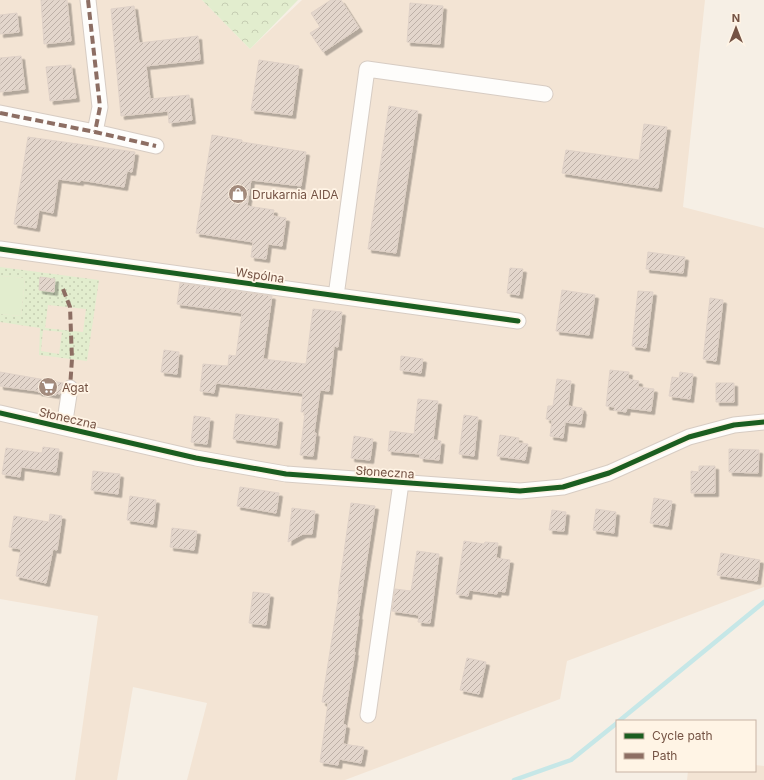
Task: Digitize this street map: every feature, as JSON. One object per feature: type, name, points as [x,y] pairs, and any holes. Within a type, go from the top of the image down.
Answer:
[{"type":"street","points":[[88,0],[100,108],[95,132]]},
{"type":"street","points":[[336,296],[367,69],[545,94]]},
{"type":"street","points":[[0,113],[156,146]]},
{"type":"street","name":"Wspólna","points":[[0,249],[518,321]]},
{"type":"street","points":[[64,427],[70,388]]},
{"type":"street","name":"Słoneczna","points":[[0,413],[196,458],[286,474],[520,491],[563,487],[609,473],[690,437],[734,425],[764,422]]},
{"type":"street","points":[[368,715],[401,483]]},
{"type":"shaded area","points":[[0,0],[202,0],[250,49],[302,0],[705,0],[683,207],[764,228],[764,587],[567,661],[560,699],[345,780],[187,780],[207,703],[133,687],[117,780],[75,780],[98,616],[0,599]]},
{"type":"shaded area","points":[[756,765],[764,766],[764,780],[687,780],[688,772],[756,772]]},
{"type":"green space","points":[[202,0],[298,0],[250,49]]},
{"type":"green space","points":[[0,267],[99,280],[87,361],[39,355],[40,328],[0,322],[0,314],[21,316],[25,278],[0,276]],"holes":[[[48,305],[86,309],[83,332],[45,328]],[[43,330],[62,332],[59,354],[41,351]]]},
{"type":"green space","points":[[0,276],[25,278],[21,316],[0,314]]},
{"type":"building","points":[[41,0],[67,0],[71,41],[44,44]]},
{"type":"building","points":[[331,0],[341,0],[359,28],[323,52],[310,33],[320,27],[311,13]]},
{"type":"building","points":[[410,3],[443,6],[440,44],[407,42]]},
{"type":"building","points":[[134,6],[139,43],[198,36],[200,60],[146,66],[150,99],[189,95],[192,120],[169,123],[168,111],[121,116],[111,9]]},
{"type":"building","points":[[17,13],[19,32],[0,34],[0,15]]},
{"type":"building","points":[[21,56],[25,89],[0,92],[0,58]]},
{"type":"building","points":[[259,60],[299,66],[292,115],[251,110]]},
{"type":"building","points":[[71,65],[76,98],[50,101],[46,67]]},
{"type":"building","points":[[389,106],[418,111],[396,253],[368,249]]},
{"type":"building","points":[[644,124],[667,127],[658,188],[562,173],[566,150],[639,160]]},
{"type":"building","name":"Drukarnia AIDA","points":[[212,135],[242,140],[242,142],[306,152],[301,186],[251,180],[247,206],[274,210],[273,216],[286,218],[282,246],[268,244],[266,259],[251,257],[253,242],[196,233]]},
{"type":"building","points":[[28,137],[135,152],[132,172],[127,171],[124,187],[80,180],[80,182],[58,179],[53,213],[39,210],[36,228],[14,224]]},
{"type":"building","points":[[648,252],[685,257],[683,273],[646,269]]},
{"type":"building","points":[[510,268],[523,269],[519,295],[507,293]]},
{"type":"building","points":[[40,277],[55,279],[54,292],[39,290]]},
{"type":"building","points":[[180,283],[272,296],[263,359],[306,364],[313,309],[342,312],[338,347],[334,346],[329,391],[320,390],[314,433],[316,433],[313,456],[300,455],[305,412],[301,412],[303,393],[216,383],[214,393],[200,391],[203,364],[228,366],[229,355],[236,356],[242,313],[177,304]]},
{"type":"building","points":[[562,290],[595,295],[589,335],[556,331]]},
{"type":"building","points":[[638,291],[653,292],[646,348],[632,346]]},
{"type":"building","points":[[710,298],[723,300],[716,361],[703,359]]},
{"type":"building","points":[[164,350],[179,352],[177,374],[161,372]]},
{"type":"building","points":[[401,356],[423,359],[421,373],[400,370]]},
{"type":"building","points":[[610,370],[629,372],[628,379],[639,381],[638,387],[654,389],[651,411],[627,408],[626,412],[614,410],[615,407],[606,406]]},
{"type":"building","points":[[0,372],[63,383],[60,394],[56,393],[56,395],[0,386]]},
{"type":"building","points":[[680,372],[693,374],[690,399],[669,396],[672,377],[679,378]]},
{"type":"building","points":[[557,379],[571,381],[568,406],[582,408],[583,411],[581,424],[565,422],[563,438],[550,436],[552,420],[546,419],[548,406],[553,406]]},
{"type":"building","points":[[716,383],[734,383],[734,402],[716,402]]},
{"type":"building","points":[[418,399],[438,401],[433,440],[441,441],[439,460],[420,458],[420,454],[388,451],[390,431],[414,434]]},
{"type":"building","points":[[236,414],[279,419],[276,445],[233,439]]},
{"type":"building","points":[[464,415],[478,417],[474,456],[459,454]]},
{"type":"building","points":[[194,416],[210,418],[207,444],[191,442]]},
{"type":"building","points":[[500,435],[519,438],[518,443],[528,444],[525,460],[497,456]]},
{"type":"building","points":[[354,436],[373,439],[370,460],[351,458]]},
{"type":"building","points":[[43,447],[59,449],[56,472],[21,467],[20,477],[2,474],[6,448],[42,453]]},
{"type":"building","points":[[729,449],[759,450],[758,473],[729,472]]},
{"type":"building","points":[[699,466],[715,466],[715,493],[691,493],[691,471],[699,472]]},
{"type":"building","points":[[93,471],[120,474],[118,494],[91,490]]},
{"type":"building","points":[[240,487],[279,493],[276,513],[237,506]]},
{"type":"building","points":[[130,496],[156,500],[153,524],[127,520]]},
{"type":"building","points":[[654,498],[672,501],[668,526],[650,523]]},
{"type":"building","points":[[351,503],[375,506],[358,616],[355,652],[343,724],[346,725],[343,744],[364,747],[361,763],[339,759],[338,765],[320,762],[328,703],[322,702],[339,594]]},
{"type":"building","points":[[292,508],[315,511],[312,534],[303,534],[288,542]]},
{"type":"building","points":[[596,509],[616,512],[614,533],[593,530]]},
{"type":"building","points":[[552,510],[566,512],[564,531],[549,530]]},
{"type":"building","points":[[50,514],[62,516],[57,550],[53,549],[46,583],[16,576],[21,549],[9,547],[14,516],[49,522]]},
{"type":"building","points":[[172,528],[197,531],[194,550],[170,547]]},
{"type":"building","points":[[464,541],[484,544],[485,542],[498,543],[496,558],[510,560],[505,592],[498,591],[497,594],[469,590],[468,596],[456,594]]},
{"type":"building","points":[[417,551],[439,554],[430,623],[418,622],[419,615],[392,611],[395,589],[411,591]]},
{"type":"building","points":[[721,553],[760,560],[757,581],[717,575]]},
{"type":"building","points":[[253,592],[270,594],[266,625],[249,623]]},
{"type":"building","points":[[467,658],[486,662],[479,694],[460,690]]},
{"type":"waterway","points":[[620,720],[764,602]]},
{"type":"waterway","points":[[514,780],[571,760],[616,724]]},
{"type":"marked path","points":[[88,0],[100,107],[95,132]]},
{"type":"marked path","points":[[0,113],[156,146]]},
{"type":"marked path","points":[[63,289],[70,307],[72,359],[70,388]]},
{"type":"cycle path","points":[[0,249],[518,321]]},
{"type":"cycle path","points":[[0,413],[196,458],[286,474],[520,491],[563,487],[609,473],[689,437],[734,425],[764,422]]},
{"type":"place","name":"Drukarnia AIDA","points":[[238,194]]},
{"type":"place","name":"Agat","points":[[48,387]]}]
